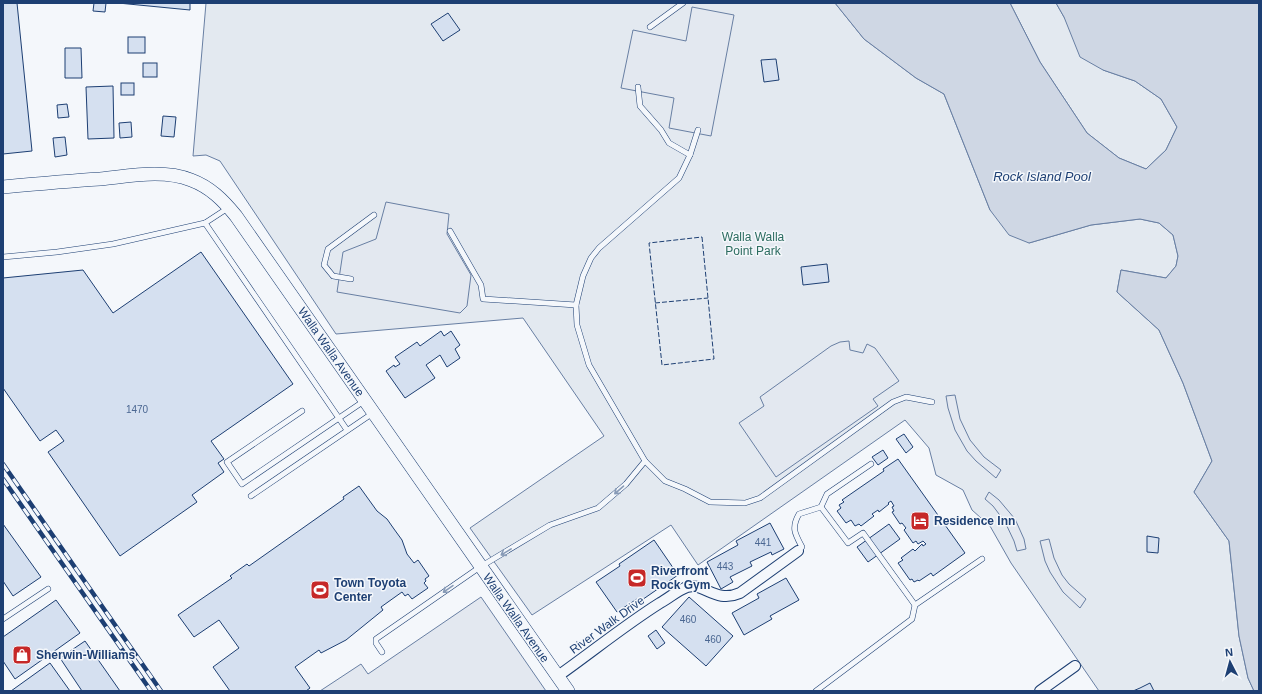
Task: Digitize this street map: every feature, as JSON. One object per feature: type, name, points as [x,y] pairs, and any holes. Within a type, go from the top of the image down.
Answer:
[{"type":"street","name":"Walla Walla Avenue","points":[[3,188],[164,174],[183,178],[200,184],[218,196],[229,208],[374,412],[480,567],[568,691]]},
{"type":"street","name":"River Walk Drive","points":[[558,676],[647,611],[684,588],[693,586],[719,596],[733,596],[740,593],[798,550]]},
{"type":"street","points":[[1040,691],[1075,666]]},
{"type":"lane","points":[[650,27],[683,3]]},
{"type":"lane","points":[[638,87],[640,106],[662,130],[669,143],[690,155]]},
{"type":"lane","points":[[698,130],[690,155],[679,178],[599,248],[591,258],[583,276],[576,305],[577,325],[589,365],[645,461],[665,482],[685,489],[710,502],[745,503],[760,498],[893,402],[906,397],[932,402]]},
{"type":"lane","points":[[3,257],[57,252],[114,244],[205,223],[229,208]]},
{"type":"lane","points":[[351,280],[333,276],[324,265],[328,249],[374,215]]},
{"type":"lane","points":[[205,223],[347,430]]},
{"type":"lane","points":[[450,231],[481,285],[483,299],[576,305]]},
{"type":"lane","points":[[302,411],[227,462],[242,484],[365,400]]},
{"type":"lane","points":[[251,496],[374,412]]},
{"type":"lane","points":[[382,652],[376,643],[376,639],[480,567],[550,525],[598,508],[626,484],[645,461]]},
{"type":"lane","points":[[798,550],[802,547],[795,533],[795,521],[799,514],[821,507],[827,494],[871,464]]},
{"type":"lane","points":[[821,507],[848,543],[863,533],[915,605]]},
{"type":"lane","points":[[816,691],[912,619],[915,605],[982,559]]},
{"type":"lane","points":[[3,619],[48,590]]},
{"type":"green space","name":"Walla Walla Point Park","points":[[206,3],[835,3],[864,39],[916,78],[944,94],[990,210],[1029,243],[1091,225],[1140,219],[1159,223],[1173,235],[1178,256],[1176,266],[1166,278],[1121,270],[1117,292],[1159,330],[1183,383],[1212,461],[1194,492],[1229,541],[1239,636],[1248,678],[1254,691],[1099,691],[1011,563],[990,526],[972,510],[963,490],[936,475],[929,448],[905,420],[698,565],[671,525],[532,615],[470,528],[604,436],[523,318],[336,334],[220,161],[206,155],[193,156]]},
{"type":"green space","points":[[1010,3],[1056,3],[1064,17],[1103,70],[1135,81],[1161,99],[1177,127],[1166,150],[1146,169],[1119,158],[1087,133],[1040,62]]},
{"type":"shaded area","points":[[692,7],[734,15],[711,136],[669,128],[674,98],[621,88],[633,30],[686,41]]},
{"type":"shaded area","points":[[386,202],[449,214],[447,234],[471,275],[467,306],[460,313],[337,292],[343,252],[376,239]]},
{"type":"shaded area","points":[[849,341],[850,350],[863,353],[867,344],[875,348],[899,381],[873,399],[878,406],[776,477],[739,423],[764,406],[760,397],[831,346],[840,342]]},
{"type":"shaded area","points":[[955,395],[960,419],[970,440],[984,457],[1001,470],[996,478],[967,451],[955,430],[946,396]]},
{"type":"shaded area","points":[[989,492],[999,500],[1015,519],[1024,539],[1026,549],[1017,551],[1005,522],[993,506],[985,499]]},
{"type":"shaded area","points":[[1049,539],[1054,558],[1062,575],[1069,584],[1086,599],[1080,608],[1063,592],[1045,561],[1040,541]]},
{"type":"shaded area","points":[[481,597],[546,691],[320,691],[361,664],[368,674]]},
{"type":"water","name":"Rock Island Pool","points":[[835,3],[1010,3],[1040,62],[1087,133],[1119,158],[1146,169],[1166,150],[1177,127],[1161,99],[1135,81],[1103,70],[1080,57],[1064,17],[1056,3],[1259,3],[1259,691],[1254,691],[1248,678],[1239,636],[1229,541],[1194,492],[1212,461],[1183,383],[1159,330],[1117,292],[1121,270],[1166,278],[1176,266],[1178,256],[1173,235],[1159,223],[1140,219],[1091,225],[1029,243],[1009,235],[990,210],[944,94],[916,78],[864,39]]},
{"type":"building","points":[[3,3],[17,3],[32,151],[3,154]]},
{"type":"building","points":[[94,3],[106,3],[105,12],[93,11]]},
{"type":"building","points":[[118,3],[190,3],[190,10]]},
{"type":"building","points":[[448,13],[460,30],[443,41],[431,24]]},
{"type":"building","points":[[128,37],[145,37],[145,53],[128,53]]},
{"type":"building","points":[[65,48],[81,48],[82,78],[65,78]]},
{"type":"building","points":[[776,59],[779,80],[764,82],[761,60]]},
{"type":"building","points":[[143,63],[157,63],[157,77],[143,77]]},
{"type":"building","points":[[121,83],[134,83],[134,95],[121,95]]},
{"type":"building","points":[[113,86],[114,138],[88,139],[86,87]]},
{"type":"building","points":[[67,104],[69,117],[58,118],[57,105]]},
{"type":"building","points":[[163,116],[176,117],[174,137],[161,136]]},
{"type":"building","points":[[131,122],[132,137],[120,138],[119,123]]},
{"type":"building","points":[[65,137],[67,155],[55,157],[53,138]]},
{"type":"building","points":[[201,252],[293,384],[211,441],[224,459],[218,463],[224,472],[192,495],[197,502],[120,556],[48,452],[64,441],[56,430],[40,441],[3,388],[3,278],[83,270],[113,313]]},
{"type":"building","points":[[827,264],[829,282],[803,285],[801,267]]},
{"type":"building","points":[[441,331],[444,336],[451,331],[460,345],[455,349],[460,358],[447,367],[440,355],[426,365],[435,378],[405,398],[386,371],[394,365],[395,367],[400,364],[395,357],[417,342],[420,346]]},
{"type":"building","points":[[904,434],[913,447],[906,453],[896,439]]},
{"type":"building","points":[[883,450],[888,458],[878,465],[872,457]]},
{"type":"building","name":"Residence Inn","points":[[898,459],[965,553],[933,576],[931,573],[919,581],[914,582],[912,579],[910,580],[898,563],[903,560],[901,558],[913,549],[915,551],[922,544],[923,546],[926,544],[923,541],[918,544],[916,541],[913,543],[904,530],[906,528],[902,523],[900,524],[892,512],[894,511],[892,507],[894,506],[891,501],[879,512],[878,510],[872,514],[874,516],[861,526],[859,524],[855,526],[851,520],[846,523],[837,511],[841,508],[839,505],[844,502],[842,500],[884,471],[883,469]]},
{"type":"building","name":"Town Toyota Center","points":[[359,486],[377,511],[387,519],[402,540],[407,554],[414,563],[418,560],[429,576],[425,579],[426,581],[424,583],[428,588],[412,599],[408,594],[405,596],[402,592],[381,607],[383,610],[346,640],[321,653],[319,650],[295,667],[310,688],[306,691],[230,691],[213,667],[239,648],[219,620],[194,637],[178,615],[232,578],[230,576],[247,564],[249,566],[344,499],[343,497]]},
{"type":"building","points":[[770,523],[784,549],[772,555],[771,552],[750,562],[752,566],[730,577],[733,582],[721,589],[707,562],[738,545],[736,541]]},
{"type":"building","points":[[3,524],[41,577],[13,596],[3,581]]},
{"type":"building","points":[[889,524],[900,539],[868,562],[857,547]]},
{"type":"building","points":[[1147,536],[1159,538],[1158,553],[1147,552]]},
{"type":"building","name":"Riverfront Rock Gym","points":[[654,540],[678,575],[639,602],[637,599],[617,612],[596,582]]},
{"type":"building","points":[[786,578],[799,600],[770,616],[772,619],[744,635],[732,613],[759,598],[757,594]]},
{"type":"building","points":[[689,597],[733,636],[706,666],[662,627]]},
{"type":"building","points":[[56,600],[80,633],[15,679],[3,661],[3,637]]},
{"type":"building","points":[[656,630],[665,643],[657,649],[648,636]]},
{"type":"building","points":[[85,641],[120,691],[82,691],[60,658]]},
{"type":"building","points":[[50,663],[70,691],[11,691]]},
{"type":"building","points":[[1150,683],[1154,691],[1133,691],[1140,688]]},
{"type":"railway","points":[[3,464],[161,691]]},
{"type":"railway","points":[[3,479],[151,691]]},
{"type":"fence","points":[[702,237],[714,359],[662,365],[649,243],[702,237]]},
{"type":"fence","points":[[655,303],[708,298]]},
{"type":"place","name":"Residence Inn","points":[[920,521]]},
{"type":"place","name":"Riverfront Rock Gym","points":[[637,578]]},
{"type":"place","name":"Town Toyota Center","points":[[320,590]]},
{"type":"place","name":"Sherwin-Williams","points":[[22,655]]}]
